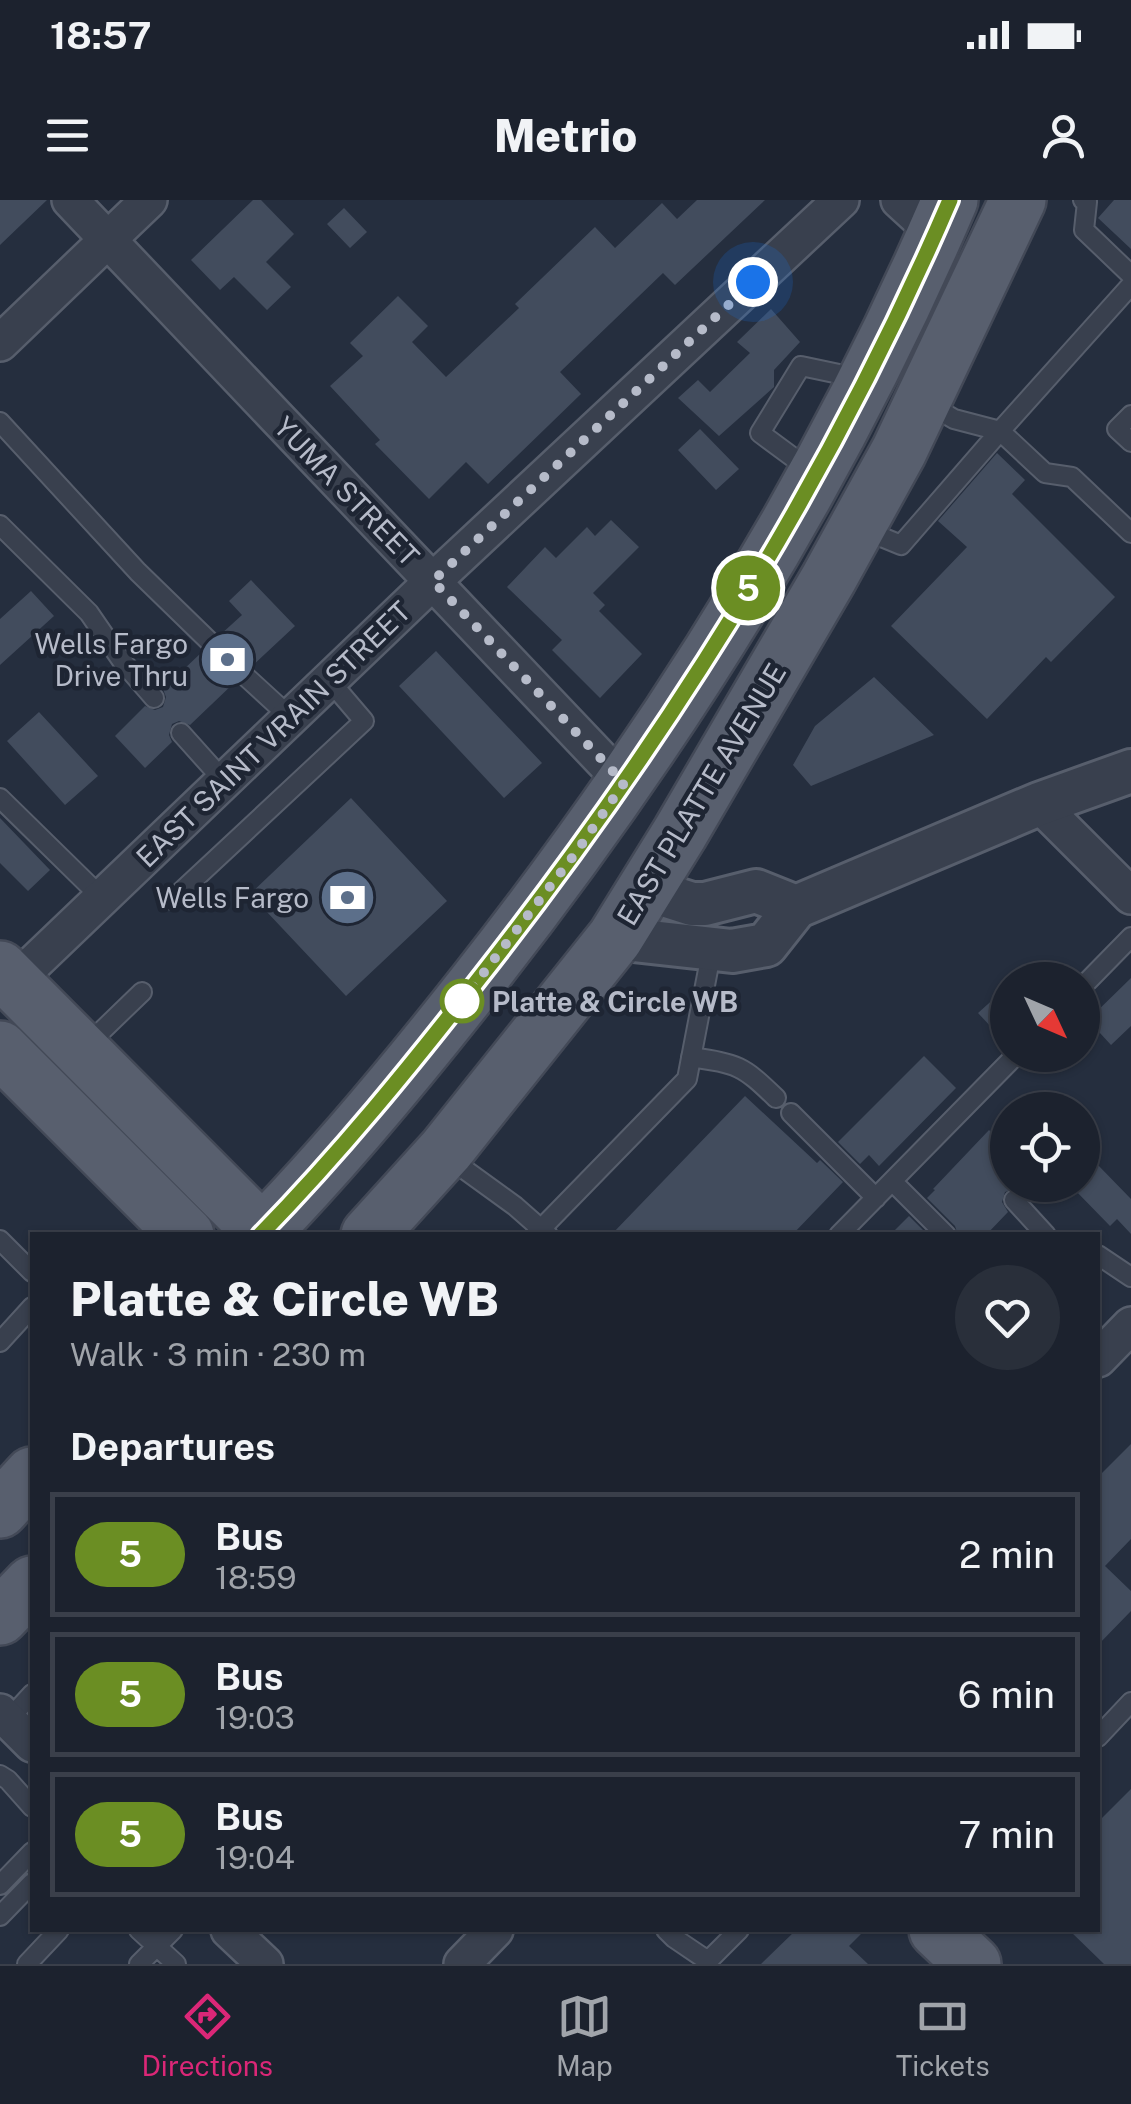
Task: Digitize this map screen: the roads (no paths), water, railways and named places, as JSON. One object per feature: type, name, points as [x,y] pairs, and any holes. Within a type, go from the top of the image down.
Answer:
[{"type":"main road","name":"EAST PLATTE AVENUE","points":[[265,1232],[408,1069],[539,902],[624,783],[733,614],[949,233],[1018,200]]},
{"type":"main road","name":"EAST PLATTE AVENUE","points":[[372,1232],[443,1154],[615,938],[680,833],[900,451],[924,402],[949,233]]},
{"type":"main road","points":[[7,976],[261,1232]]},
{"type":"main road","points":[[0,1050],[183,1232]]},
{"type":"main road","points":[[0,1617],[30,1586]]},
{"type":"main road","points":[[939,1932],[972,1964]]},
{"type":"street","name":"YUMA STREET","points":[[70,200],[624,783]]},
{"type":"street","points":[[0,343],[149,200]]},
{"type":"street","name":"EAST SAINT VRAIN STREET","points":[[7,976],[102,898],[433,581],[841,200]]},
{"type":"street","points":[[645,889],[682,902],[732,951],[766,944],[796,907],[1039,804],[1131,771]]},
{"type":"street","points":[[1039,804],[1131,896]]},
{"type":"street","points":[[615,938],[709,927]]},
{"type":"street","points":[[1100,1357],[1131,1325]]},
{"type":"street","points":[[231,1932],[264,1964]]},
{"type":"street","points":[[462,1964],[493,1932]]},
{"type":"lane","points":[[1086,200],[1084,230],[1131,276]]},
{"type":"lane","points":[[857,526],[902,545],[1131,285]]},
{"type":"lane","points":[[924,402],[954,419],[1000,431],[1045,473],[1072,477],[1131,533]]},
{"type":"lane","points":[[1131,415],[1118,429],[1131,442]]},
{"type":"lane","points":[[0,422],[138,572],[212,643]]},
{"type":"lane","points":[[0,524],[89,613],[154,698]]},
{"type":"lane","points":[[243,674],[290,717]]},
{"type":"lane","points":[[172,900],[364,721],[329,680]]},
{"type":"lane","points":[[182,734],[224,780]]},
{"type":"lane","points":[[0,798],[102,898]]},
{"type":"lane","points":[[543,1232],[686,1079],[709,927]]},
{"type":"lane","points":[[1100,969],[1131,937]]},
{"type":"lane","points":[[81,1051],[142,992]]},
{"type":"lane","points":[[691,1056],[730,1062],[749,1072],[776,1098]]},
{"type":"lane","points":[[843,1232],[999,1072]]},
{"type":"lane","points":[[791,1113],[876,1198]]},
{"type":"lane","points":[[443,1154],[541,1232]]},
{"type":"lane","points":[[892,1181],[943,1232]]},
{"type":"lane","points":[[1016,1202],[1043,1232]]},
{"type":"lane","points":[[0,1240],[30,1270]]},
{"type":"lane","points":[[1100,1256],[1131,1277]]},
{"type":"lane","points":[[0,1342],[30,1309]]},
{"type":"lane","points":[[13,1725],[30,1697]]},
{"type":"lane","points":[[1100,1735],[1131,1702]]},
{"type":"lane","points":[[0,1775],[30,1805]]},
{"type":"lane","points":[[0,1885],[30,1854]]},
{"type":"lane","points":[[0,1916],[30,1885]]},
{"type":"lane","points":[[27,1964],[57,1932]]},
{"type":"lane","points":[[141,1932],[176,1964]]},
{"type":"lane","points":[[139,1964],[171,1932]]},
{"type":"lane","points":[[668,1932],[708,1962],[737,1932]]},
{"type":"place","name":"Wells Fargo Drive Thru","points":[[227,659]]},
{"type":"place","name":"Wells Fargo","points":[[348,897]]},
{"type":"place","name":"Platte & Circle WB","points":[[462,1001]]}]
